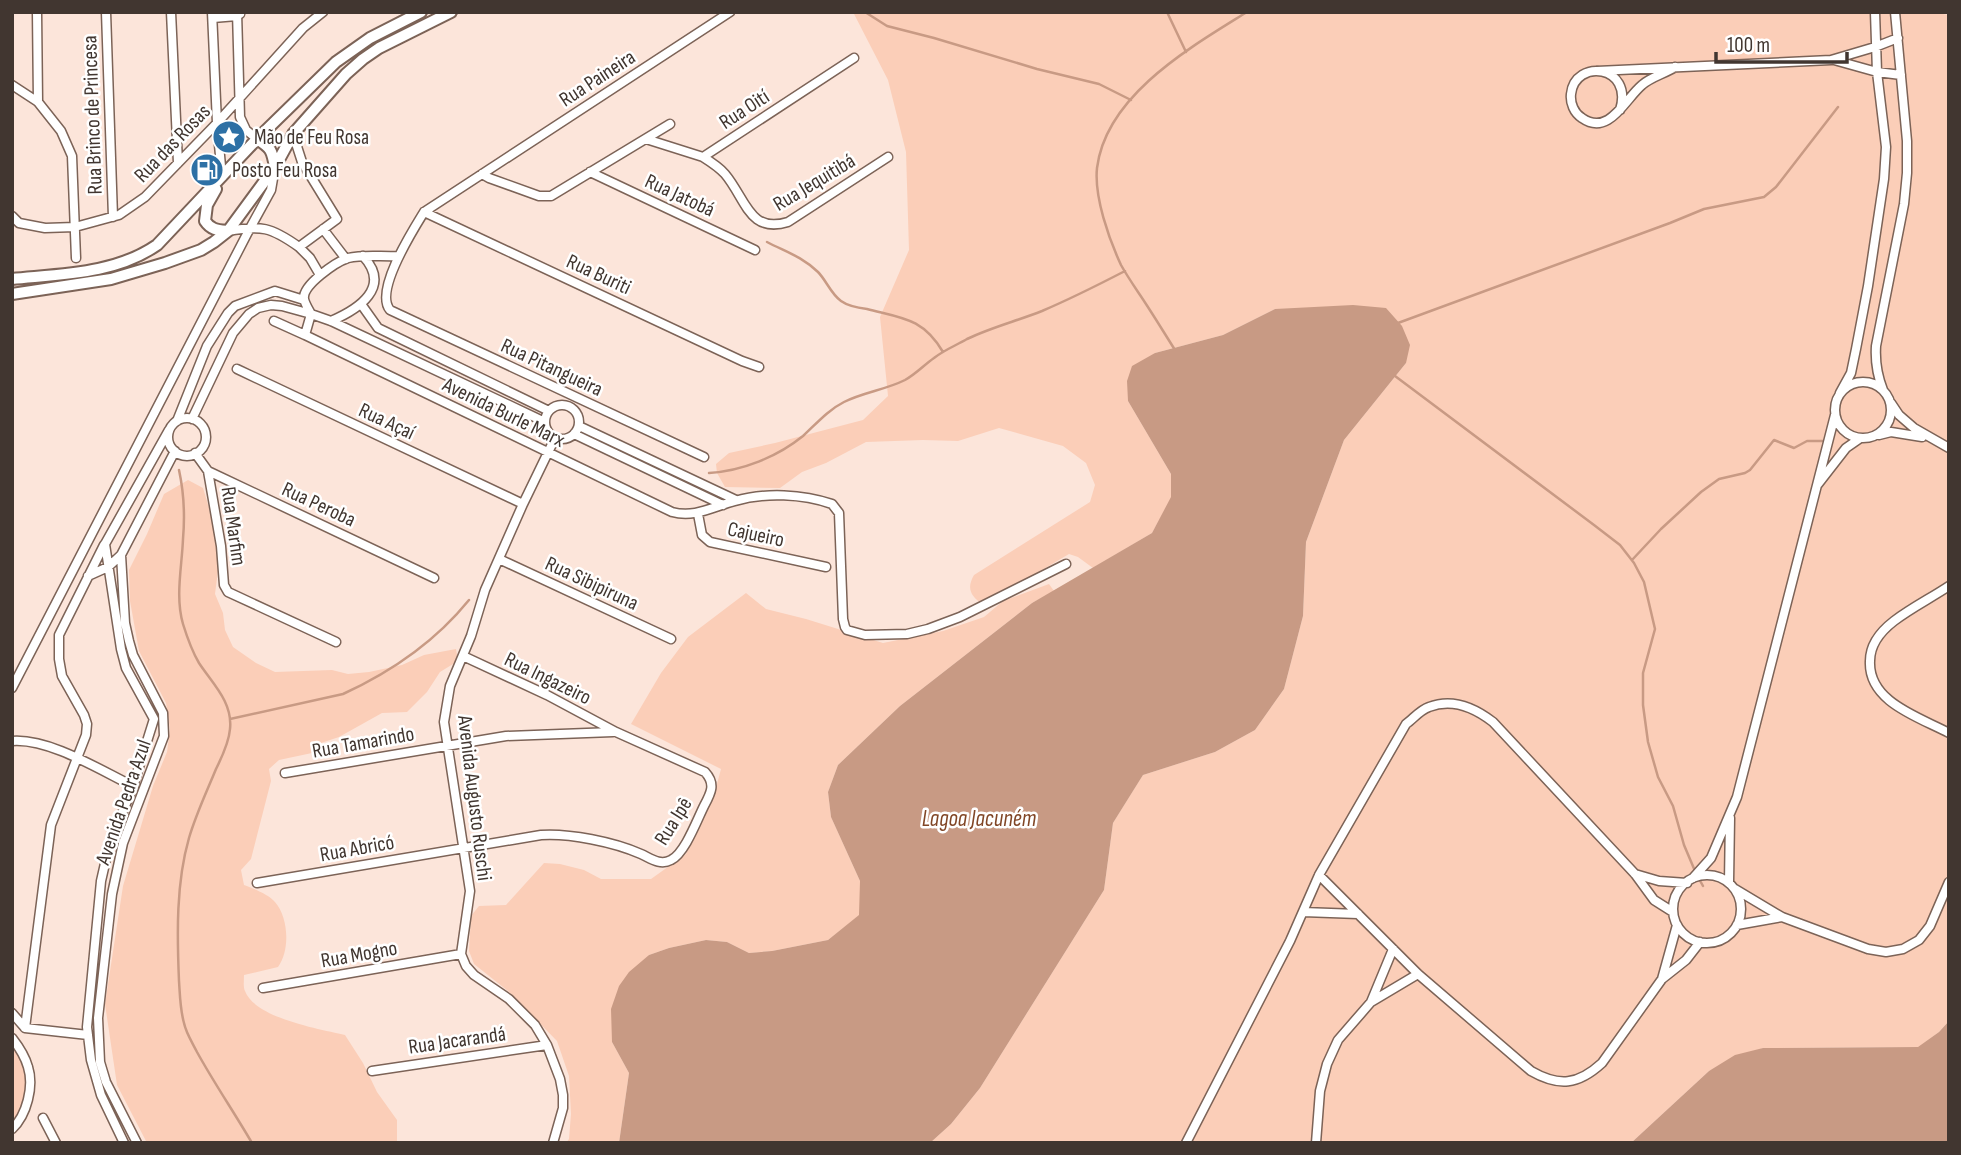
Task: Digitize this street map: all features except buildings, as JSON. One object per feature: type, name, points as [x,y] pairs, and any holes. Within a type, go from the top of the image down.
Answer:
[{"type":"main road","points":[[12,279],[111,267],[136,258],[157,244],[257,139],[351,50],[421,12]]},
{"type":"main road","points":[[12,294],[140,272],[201,250],[214,242],[228,231],[275,167],[293,134],[346,74],[379,48],[451,12]]},
{"type":"main road","points":[[257,139],[270,147],[275,167]]},
{"type":"main road","points":[[222,177],[207,205],[205,222],[215,230],[228,231]]},
{"type":"street","points":[[37,12],[38,102]]},
{"type":"street","name":"Rua Brinco de Princesa","points":[[106,12],[113,217]]},
{"type":"street","points":[[171,12],[178,163]]},
{"type":"street","name":"Rua das Rosas","points":[[12,216],[19,223],[31,227],[75,227],[113,217],[145,197],[303,28],[323,12]]},
{"type":"street","name":"Rua Paineira","points":[[424,212],[730,12]]},
{"type":"street","points":[[1731,814],[1732,886],[1740,898],[1741,911],[1737,925],[1727,936],[1714,942],[1700,942],[1687,936],[1677,925],[1673,912],[1675,898],[1682,886],[1711,858],[1737,797],[1835,415],[1835,404],[1851,373],[1868,286],[1884,179],[1886,147],[1877,72],[1875,12]]},
{"type":"street","points":[[1895,12],[1907,141],[1907,173],[1904,204],[1876,346],[1876,368],[1883,390],[1899,415],[1914,428],[1949,448]]},
{"type":"street","points":[[222,177],[210,14],[239,14],[242,124],[257,139]]},
{"type":"street","points":[[1678,66],[1642,85],[1612,118],[1591,122],[1581,118],[1574,110],[1572,89],[1577,79],[1586,73],[1678,66],[1831,60],[1898,38]]},
{"type":"street","name":"Rua Oití","points":[[703,157],[854,58]]},
{"type":"street","points":[[1831,60],[1901,75]]},
{"type":"street","points":[[1597,71],[1616,79],[1622,89],[1620,110]]},
{"type":"street","points":[[12,85],[38,102],[61,131],[72,156],[76,258]]},
{"type":"street","points":[[482,174],[539,196],[551,196],[670,124]]},
{"type":"street","points":[[293,134],[302,162],[337,219],[299,247]]},
{"type":"street","points":[[646,139],[703,157]]},
{"type":"street","name":"Rua Jequitibá","points":[[703,157],[725,174],[756,219],[764,225],[776,226],[788,222],[888,157]]},
{"type":"street","points":[[12,688],[271,190],[275,167]]},
{"type":"street","name":"Rua Jatobá","points":[[590,172],[755,250]]},
{"type":"street","points":[[306,335],[311,314],[304,300],[305,293],[320,275],[346,259],[399,256],[424,212]]},
{"type":"street","name":"Rua Buriti","points":[[424,212],[759,367]]},
{"type":"street","points":[[228,231],[250,227],[274,231],[299,247],[310,258],[320,275]]},
{"type":"street","points":[[323,229],[346,259]]},
{"type":"street","points":[[331,321],[348,314],[361,304],[373,288],[374,272],[363,256]]},
{"type":"street","name":"Rua Pitangueira","points":[[399,256],[386,292],[386,306],[390,310],[704,457]]},
{"type":"street","points":[[374,272],[381,257]]},
{"type":"street","points":[[26,1028],[51,825],[86,735],[87,724],[62,676],[59,635],[105,544],[169,430],[177,421],[207,346],[229,313],[235,306],[275,291],[304,300]]},
{"type":"street","name":"Avenida Burle Marx","points":[[361,304],[378,328],[549,411]]},
{"type":"street","points":[[192,419],[233,333],[249,314],[258,308],[271,305],[311,314]]},
{"type":"street","name":"Avenida Burle Marx","points":[[311,314],[545,422]]},
{"type":"street","name":"Avenida Burle Marx","points":[[274,321],[671,512],[698,514],[736,500],[762,497],[794,496],[832,504],[839,513],[847,630],[865,635],[907,634],[928,629],[960,617],[1066,564]]},
{"type":"street","name":"Rua Açaí","points":[[236,369],[523,504]]},
{"type":"street","points":[[1840,393],[1849,385],[1861,382],[1873,384],[1883,390]]},
{"type":"street","points":[[571,408],[575,397]]},
{"type":"street","points":[[1871,438],[1881,432],[1888,423],[1891,411],[1889,400]]},
{"type":"street","points":[[559,405],[571,408],[578,415],[576,430],[567,439],[555,438],[548,432],[545,422],[549,411],[559,405]]},
{"type":"street","points":[[1835,415],[1839,426],[1859,439],[1891,432],[1931,439]]},
{"type":"street","points":[[169,430],[170,445],[185,456],[195,453],[204,444],[206,438],[202,426],[192,419],[177,421]]},
{"type":"street","name":"Avenida Burle Marx","points":[[576,430],[736,500]]},
{"type":"street","name":"Avenida Burle Marx","points":[[576,430],[723,505]]},
{"type":"street","name":"Avenida Augusto Ruschi","points":[[461,954],[470,891],[444,722],[445,710],[450,686],[485,590],[555,438]]},
{"type":"street","points":[[1816,486],[1846,448],[1859,439]]},
{"type":"street","points":[[88,576],[108,567],[121,555],[175,451]]},
{"type":"street","name":"Rua Peroba","points":[[195,453],[208,471],[434,578]]},
{"type":"street","name":"Rua Marfim","points":[[208,471],[228,592],[336,642]]},
{"type":"street","name":"Cajueiro","points":[[698,514],[702,535],[709,542],[826,567]]},
{"type":"street","name":"Avenida Pedra Azul","points":[[105,544],[126,668],[154,719],[133,786],[109,846],[101,881],[87,1027],[90,1060],[101,1095],[124,1143]]},
{"type":"street","name":"Avenida Pedra Azul","points":[[121,555],[125,623],[133,655],[160,705],[165,721],[164,736],[123,843],[111,894],[98,1018],[100,1062],[106,1082],[137,1143]]},
{"type":"street","name":"Rua Sibipiruna","points":[[499,559],[671,639]]},
{"type":"street","points":[[1949,586],[1887,627],[1873,645],[1870,658],[1872,680],[1879,692],[1893,704],[1949,733]]},
{"type":"street","name":"Rua Ingazeiro","points":[[463,656],[547,695],[616,732]]},
{"type":"street","points":[[1186,1143],[1290,942],[1319,875],[1406,724],[1426,708],[1445,703],[1480,711],[1635,874],[1654,900],[1673,912]]},
{"type":"street","name":"Rua Tamarindo","points":[[285,774],[506,736],[616,732]]},
{"type":"street","name":"Rua Ipê","points":[[463,848],[554,834],[613,844],[659,862],[672,860],[681,850],[712,791],[710,777],[705,772],[616,732]]},
{"type":"street","points":[[12,741],[37,742],[133,786]]},
{"type":"street","name":"Rua Abricó","points":[[257,883],[463,848]]},
{"type":"street","points":[[1635,874],[1659,881],[1690,880],[1707,875],[1721,878],[1782,918],[1868,950],[1886,953],[1903,949],[1919,940],[1930,926],[1949,882]]},
{"type":"street","points":[[1319,875],[1418,974],[1531,1070],[1545,1079],[1560,1082],[1576,1080],[1590,1074],[1602,1063],[1662,979],[1686,960],[1700,942]]},
{"type":"street","points":[[1303,912],[1358,915]]},
{"type":"street","points":[[1737,925],[1782,918]]},
{"type":"street","points":[[1662,979],[1677,925]]},
{"type":"street","points":[[1316,1143],[1320,1091],[1327,1065],[1338,1040],[1371,1002],[1393,950]]},
{"type":"street","points":[[461,954],[474,975],[509,999],[535,1026],[547,1045],[560,1079],[564,1108],[553,1143]]},
{"type":"street","name":"Rua Mogno","points":[[263,988],[461,954]]},
{"type":"street","points":[[1371,1002],[1418,974]]},
{"type":"street","points":[[12,1013],[26,1028],[88,1035]]},
{"type":"street","points":[[12,1038],[23,1053],[30,1070],[30,1086],[26,1107],[18,1124],[12,1129]]},
{"type":"street","name":"Rua Jacarandá","points":[[372,1071],[547,1045]]},
{"type":"street","points":[[43,1118],[56,1143]]},
{"type":"shaded area","points":[[853,12],[1931,12],[1949,15],[1949,1021],[1939,1032],[1919,1047],[1763,1048],[1709,1071],[1631,1143],[930,1143],[951,1124],[980,1088],[1104,890],[1113,823],[1143,775],[1215,752],[1255,730],[1284,689],[1303,616],[1306,542],[1344,440],[1406,363],[1275,309],[1223,335],[1155,353],[1128,401],[1171,474],[1172,497],[1152,533],[1093,568],[1069,554],[983,605],[971,592],[970,584],[974,575],[1090,502],[1095,485],[1086,463],[1063,446],[999,428],[958,441],[866,442],[802,472],[780,488],[725,487],[717,473],[716,464],[729,453],[863,420],[888,396],[880,317],[909,250],[906,152],[888,80]]},
{"type":"shaded area","points":[[188,480],[203,488],[221,547],[215,594],[223,613],[225,630],[233,647],[256,663],[275,672],[332,670],[348,674],[402,665],[424,655],[456,649],[458,661],[440,672],[427,692],[407,712],[382,713],[339,737],[318,744],[312,753],[279,760],[269,769],[271,781],[251,859],[241,870],[244,885],[265,894],[280,909],[286,934],[285,952],[278,967],[244,975],[245,991],[251,1000],[274,1015],[305,1026],[345,1035],[377,1092],[397,1120],[397,1143],[147,1143],[117,1085],[105,1004],[123,886],[153,786],[167,752],[170,729],[166,703],[139,651],[130,601],[129,570],[164,494]]},
{"type":"shaded area","points":[[1049,584],[1054,591],[1032,603],[900,706],[838,765],[828,792],[831,817],[860,881],[860,915],[828,940],[772,951],[749,953],[727,942],[706,940],[649,955],[612,1029],[612,1042],[629,1073],[619,1143],[566,1143],[569,1139],[571,1114],[569,1076],[557,1041],[508,991],[474,964],[469,951],[471,916],[479,906],[506,905],[544,863],[584,870],[601,879],[651,879],[686,854],[721,769],[631,724],[661,673],[688,637],[746,593],[766,609],[883,643],[943,631],[984,617],[1003,601]]},
{"type":"shaded area","points":[[12,1027],[28,1073],[22,1119],[12,1124]]},
{"type":"water","name":"Lagoa Jacuném","points":[[1353,305],[1386,308],[1402,326],[1410,345],[1406,363],[1344,440],[1306,542],[1303,616],[1284,689],[1255,730],[1215,752],[1143,775],[1113,823],[1104,890],[980,1088],[951,1124],[930,1143],[619,1143],[629,1073],[612,1042],[611,1009],[619,986],[629,972],[649,955],[706,940],[727,942],[749,953],[828,940],[859,915],[860,881],[831,817],[828,792],[838,765],[900,706],[1032,603],[1152,533],[1171,497],[1171,474],[1128,401],[1127,381],[1132,366],[1155,353],[1223,335],[1275,309]]},
{"type":"water","points":[[1949,1021],[1949,1143],[1631,1143],[1709,1071],[1735,1055],[1763,1048],[1918,1047]]},
{"type":"waterway","points":[[865,12],[887,26],[1099,84],[1131,100]]},
{"type":"waterway","points":[[1167,12],[1186,52]]},
{"type":"waterway","points":[[1175,350],[1116,255],[1100,205],[1097,168],[1104,142],[1116,118],[1134,96],[1177,57],[1247,12]]},
{"type":"waterway","points":[[1398,323],[1704,209],[1764,197],[1776,187],[1838,107]]},
{"type":"waterway","points":[[767,242],[812,267],[841,301],[911,321],[928,332],[943,352]]},
{"type":"waterway","points":[[709,473],[746,466],[771,456],[793,444],[838,405],[905,380],[938,355],[967,339],[1042,311],[1125,271]]},
{"type":"waterway","points":[[1395,376],[1620,545],[1634,563],[1644,582],[1655,629],[1643,673],[1643,705],[1648,742],[1658,777],[1673,806],[1695,871]]},
{"type":"waterway","points":[[1632,560],[1701,492],[1719,479],[1750,470],[1774,440],[1794,448],[1807,441],[1825,441]]},
{"type":"waterway","points":[[179,470],[184,513],[179,592],[181,614],[194,654],[221,693],[230,719],[227,744],[192,829],[185,855],[178,927],[181,1007],[191,1041],[252,1143]]},
{"type":"waterway","points":[[230,719],[343,694],[395,666],[442,629],[469,600]]},
{"type":"waterway","points":[[1698,877],[1703,886]]},
{"type":"place","name":"Mão de Feu Rosa","points":[[229,137]]},
{"type":"place","name":"Posto Feu Rosa","points":[[207,170]]}]
